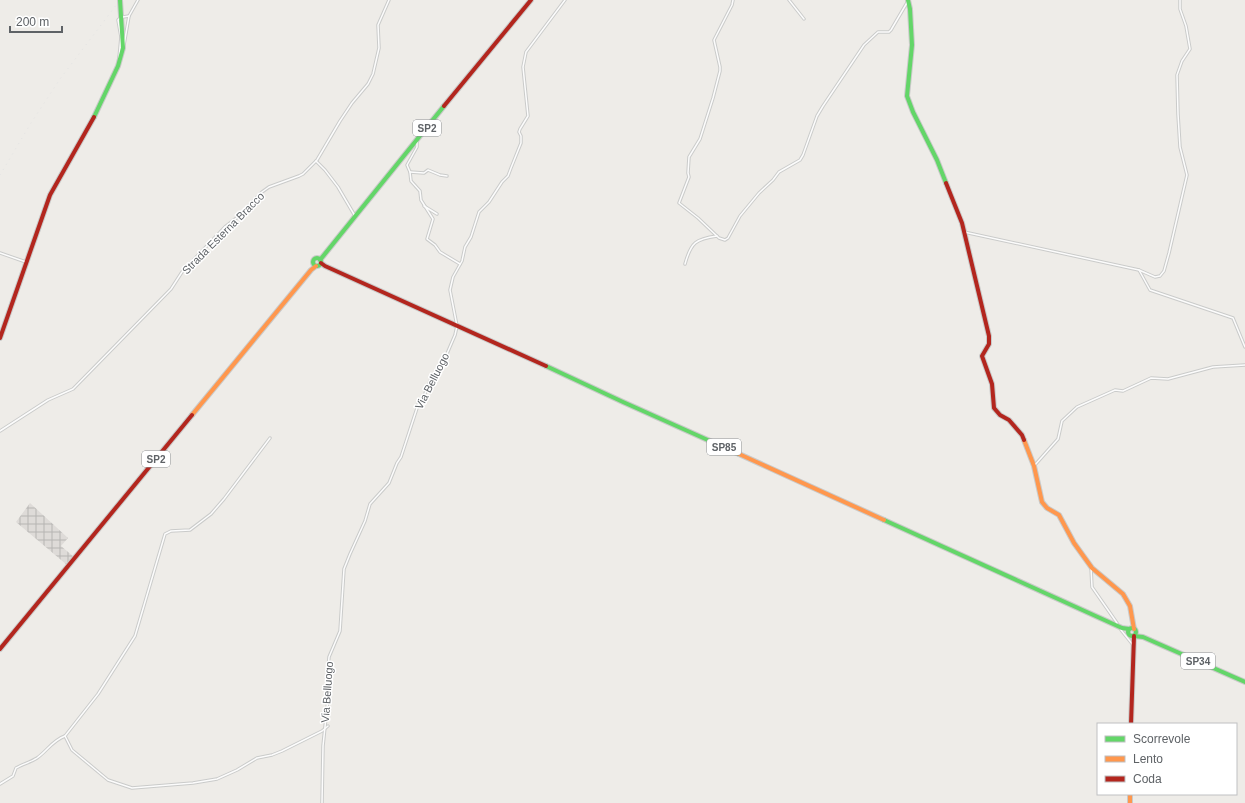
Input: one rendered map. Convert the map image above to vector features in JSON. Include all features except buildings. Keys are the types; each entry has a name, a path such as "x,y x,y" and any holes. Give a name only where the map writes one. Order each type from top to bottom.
{"main road":[{"path":"0,338 50,195 98,109 120,60 125,39 120,0"},
{"name":"SP2","path":"0,649 317,264 531,0"},
{"path":"908,1 910,9 912,45 907,96 913,112 939,164 964,232 989,336 989,344 982,356 992,384 994,408 1000,415 1009,420 1020,432 1034,466 1042,502 1047,508 1059,515 1074,543 1090,564 1097,572 1123,594 1130,606 1132,622 1131,723"},
{"name":"SP85","path":"317,264 325,266 1122,629 1132,632"},
{"name":"SP34","path":"1132,632 1245,682"}],"street":[{"path":"125,39 129,16 138,0"},
{"name":"Strada Esterna Bracco","path":"0,431 48,400 73,389 171,289 182,272 225,226 239,216 262,192 269,187 299,176 316,162 340,121 352,103 368,84 373,74 379,48 378,25 389,0"},
{"name":"Via Belluogo","path":"322,803 324,729 328,698 329,657 340,631 344,569 365,521 370,504 390,483 401,457 419,402 424,396 431,379 446,356 455,335 457,326 450,290 454,277 465,247 471,237 479,212 489,202 502,182 508,176 518,152 521,136 519,132 520,129 528,116 523,67 526,52 565,0"},
{"path":"733,0 732,5 714,40 720,71 700,139 689,157 689,176 679,203 722,240 728,238 740,216 779,172 800,160 803,156 820,111 864,46 878,32 889,32 891,30 908,1"},
{"path":"789,0 804,20"},
{"path":"964,232 1139,270 1155,277 1160,276 1164,272 1187,175 1182,160 1179,137 1177,75 1182,61 1190,50 1186,26 1180,9 1180,0"},
{"path":"123,17 129,16"},
{"path":"120,18 118,20 121,37 120,60"},
{"path":"417,140 417,146 406,165 410,172 412,181 420,191 421,200 433,219 427,240 435,245 440,252 460,264"},
{"path":"316,162 338,187 355,216"},
{"path":"410,172 424,173 428,170 440,176 447,176"},
{"path":"424,206 437,214"},
{"path":"685,264 689,250 694,243 702,239 717,236"},
{"path":"0,253 26,262"},
{"path":"1139,270 1150,290 1233,318 1245,347"},
{"path":"1034,466 1058,439 1062,421 1077,407 1115,390 1123,391 1151,378 1168,379 1213,367 1245,365"},
{"path":"0,784 13,776 16,768 38,758 52,744 65,736 98,694 135,636 164,534 171,531 190,530 211,514 270,438"},
{"path":"1090,564 1092,587 1117,623"},
{"path":"1091,574 1097,572"},
{"path":"1122,629 1132,645"},
{"path":"65,736 72,750 108,780 132,788 193,783 217,779 237,770 257,758 272,755 328,726"}],"shaded area":[{"path":"30,503 68,538 61,546 74,557 67,565 16,522"}],"railway":[{"path":"0,175 31,123 60,79 117,4"}],"traffic: fast":[{"path":"94,117 118,66 123,48 120,0"},
{"path":"908,0 912,45 907,96 946,183"},
{"path":"320,260 444,106"},
{"path":"317,258 320,259 321,262 320,265 317,266 314,265 313,262 314,259 317,258"},
{"path":"546,366 739,454"},
{"path":"884,520 1122,628 1129,629"},
{"path":"1130,628 1134,628 1136,632 1134,636 1130,636 1128,634 1128,630 1130,628"},
{"path":"1134,636 1143,637 1245,682"}],"traffic: slow":[{"path":"192,415 311,270 316,266"},
{"path":"1024,440 1034,466 1042,502 1047,508 1059,515 1074,543 1092,568 1123,594 1130,606 1134,629"},
{"path":"739,454 884,520"},
{"path":"1130,795 1130,803"}],"traffic: jam":[{"path":"444,106 531,0"},
{"path":"0,338 50,195 94,117"},
{"path":"946,183 962,223 989,336 989,344 982,356 992,384 994,408 1000,415 1009,420 1022,435 1024,440"},
{"path":"321,263 546,366"},
{"path":"0,649 192,415"},
{"path":"1131,723 1134,636"}]}
